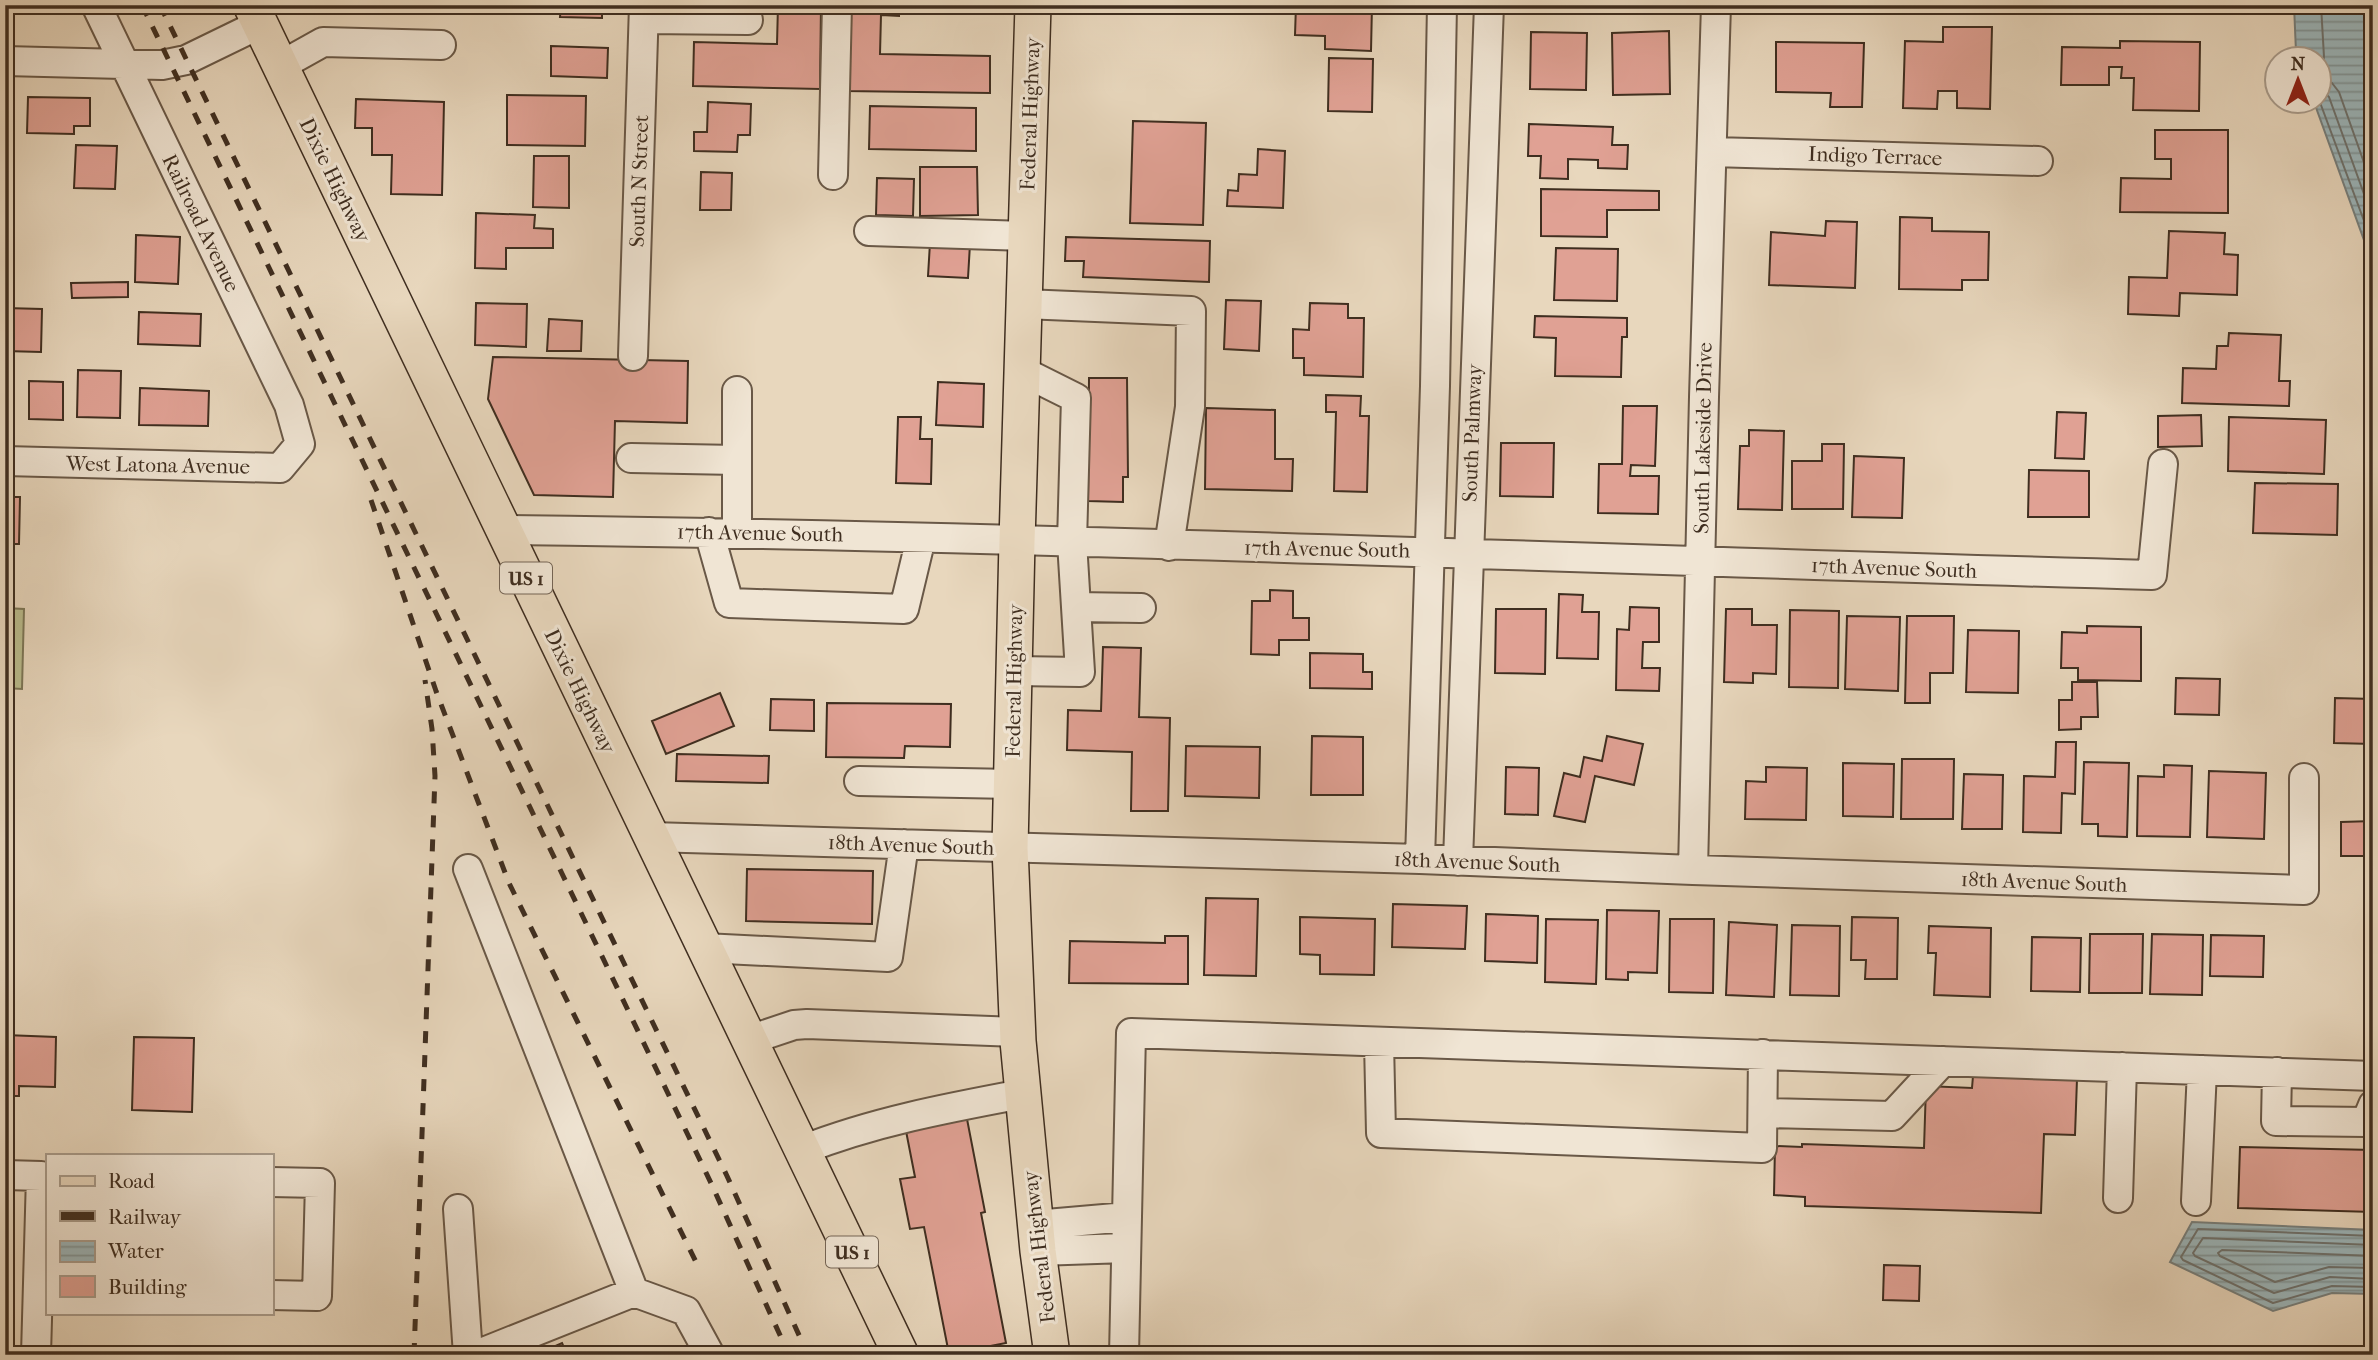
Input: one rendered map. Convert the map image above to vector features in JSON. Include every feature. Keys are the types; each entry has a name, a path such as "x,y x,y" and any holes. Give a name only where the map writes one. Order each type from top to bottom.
{"main road":[{"name":"Federal Highway","path":"1033,5 1010,848 1022,1094 1052,1355"},
{"name":"Dixie Highway","path":"256,15 802,1150"},
{"name":"US 1","path":"802,1150 901,1355"}],"street":[{"name":"Railroad Avenue","path":"96,5 289,405 300,444"},
{"path":"834,175 837,5"},
{"name":"South Palmway","path":"1420,859 1431,551 1443,5"},
{"name":"South Palmway","path":"1458,861 1467,553 1489,5"},
{"name":"South Lakeside Drive","path":"1693,870 1716,5"},
{"path":"644,12 748,20"},
{"name":"South N Street","path":"633,356 644,12"},
{"path":"5,61 162,65 186,60 256,15"},
{"path":"280,66 323,42 441,45"},
{"name":"Indigo Terrace","path":"1712,152 2038,161"},
{"path":"869,231 1026,236"},
{"path":"1024,304 1191,310 1190,407 1169,545"},
{"path":"1014,671 1080,672 1072,542 1076,398 1022,371"},
{"path":"737,391 737,532"},
{"name":"West Latona Avenue","path":"5,461 280,468 300,444"},
{"path":"631,457 737,460"},
{"name":"17th Avenue South","path":"503,530 737,532 2152,575 2163,464"},
{"path":"709,532 729,603 877,608 904,608 920,538"},
{"path":"1076,607 1141,608"},
{"name":"18th Avenue South","path":"651,837 1420,859 2304,890 2304,778"},
{"path":"859,782 1012,784"},
{"path":"704,948 888,957 904,844"},
{"path":"468,869 634,1292"},
{"path":"749,1040 794,1025 807,1024 1017,1032"},
{"path":"1140,1355 1124,1354 1131,1033 2373,1076"},
{"path":"1379,1042 1381,1133 1762,1148 1763,1054"},
{"path":"1763,1113 1892,1116 1944,1060"},
{"path":"2118,1198 2122,1067"},
{"path":"2196,1201 2202,1070"},
{"path":"2277,1072 2276,1121 2366,1122 2373,1105"},
{"path":"802,1150 894,1120 1022,1094"},
{"path":"5,1175 44,1176 43,1287 36,1355"},
{"path":"273,1182 320,1183 317,1297 273,1295"},
{"path":"458,1209 468,1355"},
{"path":"1037,1238 1127,1217"},
{"path":"1037,1238 1126,1248"},
{"path":"476,1355 634,1292 686,1311 710,1355"}],"green space":[{"path":"5,608 24,609 22,689 5,688"}],"water":[{"path":"2294,5 2373,5 2373,265 2319,116 2332,116 2332,46 2296,46"},
{"path":"2192,1222 2373,1230 2373,1294 2332,1293 2273,1311 2170,1262"}],"building":[{"path":"561,5 602,5 602,18 560,17"},
{"path":"778,5 821,5 820,89 693,86 694,42 777,44"},
{"path":"847,5 899,5 899,16 881,15 880,54 990,56 990,93 845,91"},
{"path":"1296,5 1372,5 1371,51 1325,49 1325,36 1295,35"},
{"path":"1943,27 1992,27 1990,109 1957,108 1957,91 1938,91 1937,109 1903,108 1905,41 1943,42"},
{"path":"1669,31 1670,94 1613,95 1612,33"},
{"path":"1531,32 1587,33 1586,90 1530,89"},
{"path":"2120,41 2200,42 2199,111 2133,110 2134,78 2121,78 2122,67 2109,67 2109,85 2061,85 2062,47 2120,48"},
{"path":"1776,42 1864,43 1862,107 1830,107 1831,93 1776,92"},
{"path":"551,46 608,48 607,78 551,76"},
{"path":"1329,58 1373,59 1372,112 1328,111"},
{"path":"507,95 586,96 585,146 507,145"},
{"path":"28,97 90,98 90,126 74,126 74,134 27,133"},
{"path":"356,99 444,102 442,195 391,194 392,155 372,155 372,128 355,128"},
{"path":"708,102 751,104 750,135 738,135 737,152 694,151 694,132 707,132"},
{"path":"870,106 976,108 976,151 869,149"},
{"path":"1133,121 1206,123 1203,225 1130,223"},
{"path":"1529,124 1613,127 1612,145 1628,145 1627,169 1598,168 1598,160 1568,159 1568,179 1540,178 1541,156 1528,156"},
{"path":"2155,130 2228,130 2228,213 2120,212 2121,178 2171,179 2171,159 2155,159"},
{"path":"76,145 117,146 115,189 74,188"},
{"path":"1258,149 1285,151 1283,208 1227,206 1228,190 1238,191 1239,174 1257,175"},
{"path":"534,156 569,156 569,208 533,207"},
{"path":"920,167 977,167 978,215 920,216"},
{"path":"701,172 732,173 731,210 700,210"},
{"path":"877,178 914,179 913,216 876,215"},
{"path":"1541,189 1659,191 1659,210 1607,210 1607,237 1541,236"},
{"path":"476,213 535,215 534,228 553,229 553,248 506,248 506,269 475,268"},
{"path":"1900,217 1932,218 1932,231 1989,232 1988,280 1962,280 1962,290 1899,289"},
{"path":"1826,221 1857,222 1855,288 1769,285 1771,232 1825,236"},
{"path":"2169,231 2225,233 2224,254 2238,255 2237,295 2180,293 2179,316 2128,314 2129,277 2167,278"},
{"path":"136,235 180,237 178,284 135,282"},
{"path":"1066,237 1210,241 1209,282 1083,277 1084,261 1065,261"},
{"path":"930,243 970,244 968,278 928,276"},
{"path":"1556,248 1618,249 1617,301 1554,300"},
{"path":"128,282 128,297 72,298 71,283"},
{"path":"1226,300 1261,301 1259,351 1224,349"},
{"path":"476,303 527,304 526,347 475,345"},
{"path":"1310,303 1348,304 1348,318 1364,318 1363,377 1304,375 1304,358 1293,358 1293,329 1309,330"},
{"path":"5,308 42,309 41,352 5,351"},
{"path":"139,312 201,314 200,346 138,344"},
{"path":"1535,316 1627,318 1627,337 1622,337 1621,377 1555,376 1556,338 1534,337"},
{"path":"549,319 582,321 581,351 547,351"},
{"path":"2229,333 2281,335 2279,381 2290,381 2289,406 2182,403 2183,368 2216,369 2217,346 2228,346"},
{"path":"493,357 688,361 687,423 615,421 613,497 534,495 488,399"},
{"path":"78,370 121,371 120,418 77,417"},
{"path":"1089,378 1127,378 1128,477 1123,477 1123,502 1088,501"},
{"path":"29,381 63,382 63,420 29,419"},
{"path":"938,382 984,384 983,427 936,425"},
{"path":"140,388 209,391 208,426 139,425"},
{"path":"1326,395 1361,396 1360,416 1369,416 1367,492 1334,491 1336,412 1326,412"},
{"path":"1623,406 1657,406 1655,466 1631,465 1630,476 1659,476 1658,514 1598,513 1599,464 1622,464"},
{"path":"1206,408 1275,410 1275,459 1293,459 1292,491 1205,489"},
{"path":"2057,412 2086,413 2084,459 2055,458"},
{"path":"2201,415 2202,446 2158,447 2158,416"},
{"path":"898,417 921,417 920,439 932,439 931,484 896,483"},
{"path":"2229,417 2326,420 2324,474 2228,471"},
{"path":"1749,430 1784,431 1782,510 1738,509 1740,446 1749,446"},
{"path":"1501,443 1554,443 1553,497 1500,496"},
{"path":"1822,444 1844,444 1843,509 1792,509 1792,461 1822,461"},
{"path":"1854,456 1904,458 1902,518 1852,517"},
{"path":"2029,470 2089,471 2089,517 2028,517"},
{"path":"2255,483 2338,484 2337,535 2253,533"},
{"path":"5,497 20,497 19,544 5,544"},
{"path":"1270,590 1293,591 1293,618 1309,618 1309,640 1279,640 1279,655 1251,654 1252,601 1270,601"},
{"path":"1559,594 1583,595 1582,612 1599,612 1598,659 1557,658"},
{"path":"1630,607 1659,608 1659,642 1643,642 1642,668 1660,668 1659,691 1616,690 1617,629 1629,630"},
{"path":"1496,609 1546,609 1545,674 1495,673"},
{"path":"1726,609 1752,609 1752,625 1777,625 1776,674 1753,673 1753,683 1724,682"},
{"path":"1790,610 1839,611 1838,688 1789,687"},
{"path":"1847,616 1900,617 1898,691 1845,689"},
{"path":"1907,616 1954,616 1953,673 1930,673 1930,703 1905,703"},
{"path":"2087,626 2141,627 2141,681 2078,680 2078,668 2061,668 2062,632 2087,633"},
{"path":"1968,630 2019,631 2018,693 1966,692"},
{"path":"1103,647 1141,648 1139,717 1170,718 1168,811 1131,811 1132,752 1067,750 1068,710 1101,711"},
{"path":"1310,653 1363,654 1363,672 1372,672 1372,689 1310,688"},
{"path":"2176,678 2220,679 2219,715 2175,714"},
{"path":"2072,682 2097,682 2098,717 2081,717 2081,729 2059,730 2059,700 2072,700"},
{"path":"720,693 734,726 666,754 652,721"},
{"path":"2335,698 2373,699 2373,744 2334,743"},
{"path":"771,699 814,700 814,731 770,730"},
{"path":"827,703 951,704 950,747 905,746 904,758 826,757"},
{"path":"1312,736 1363,737 1363,795 1311,795"},
{"path":"1607,736 1643,744 1634,785 1595,776 1585,822 1554,816 1564,773 1580,777 1584,757 1602,761"},
{"path":"2056,742 2076,742 2075,794 2062,793 2061,833 2023,832 2024,776 2055,777"},
{"path":"1186,746 1260,747 1259,798 1185,796"},
{"path":"677,754 769,756 768,783 676,781"},
{"path":"1902,759 1954,759 1953,819 1901,819"},
{"path":"2084,762 2129,763 2127,837 2098,836 2098,824 2082,824"},
{"path":"1843,763 1894,764 1893,817 1843,816"},
{"path":"2164,765 2192,766 2190,837 2137,836 2138,776 2164,777"},
{"path":"1506,767 1539,768 1538,815 1505,814"},
{"path":"1766,767 1807,768 1806,820 1745,819 1746,781 1766,782"},
{"path":"2209,771 2266,773 2264,839 2207,837"},
{"path":"1964,774 2003,775 2002,829 1962,829"},
{"path":"2373,821 2373,856 2341,856 2341,822"},
{"path":"747,869 873,871 872,924 746,921"},
{"path":"1206,898 1258,899 1256,976 1204,975"},
{"path":"1393,904 1467,906 1465,949 1392,947"},
{"path":"1607,910 1659,911 1657,973 1628,972 1628,980 1606,979"},
{"path":"1486,914 1538,916 1537,963 1485,961"},
{"path":"1300,917 1375,919 1374,975 1320,974 1320,955 1300,954"},
{"path":"1852,917 1898,918 1897,979 1865,979 1866,960 1851,960"},
{"path":"1546,919 1598,920 1596,984 1545,982"},
{"path":"1670,919 1714,919 1713,993 1669,992"},
{"path":"1729,922 1777,925 1774,997 1726,995"},
{"path":"1792,925 1840,926 1839,996 1790,995"},
{"path":"1929,926 1991,928 1990,997 1934,995 1936,953 1928,953"},
{"path":"2090,934 2143,934 2142,993 2089,993"},
{"path":"2152,934 2203,935 2202,995 2150,994"},
{"path":"2211,935 2264,936 2263,977 2210,976"},
{"path":"1165,936 1188,936 1188,984 1069,983 1070,941 1165,943"},
{"path":"2032,937 2081,938 2080,992 2031,991"},
{"path":"5,1035 56,1037 55,1087 19,1086 19,1096 5,1096"},
{"path":"134,1037 194,1038 192,1112 132,1110"},
{"path":"1973,1076 2077,1079 2075,1135 2044,1134 2041,1213 1805,1206 1805,1197 1774,1195 1775,1146 1802,1147 1802,1144 1924,1148 1926,1086 1972,1088"},
{"path":"967,1119 985,1212 981,1213 1006,1343 949,1354 924,1227 910,1229 900,1179 915,1177 906,1131"},
{"path":"2240,1147 2373,1150 2373,1212 2238,1208"},
{"path":"1884,1265 1920,1266 1919,1301 1883,1300"},
{"path":"562,1343 567,1355 535,1355"}],"railway":[{"path":"142,5 711,1183 789,1355"},
{"path":"160,5 727,1176 808,1355"},
{"path":"371,500 436,691 509,883 696,1262"},
{"path":"414,1355 435,776 425,680"}]}
